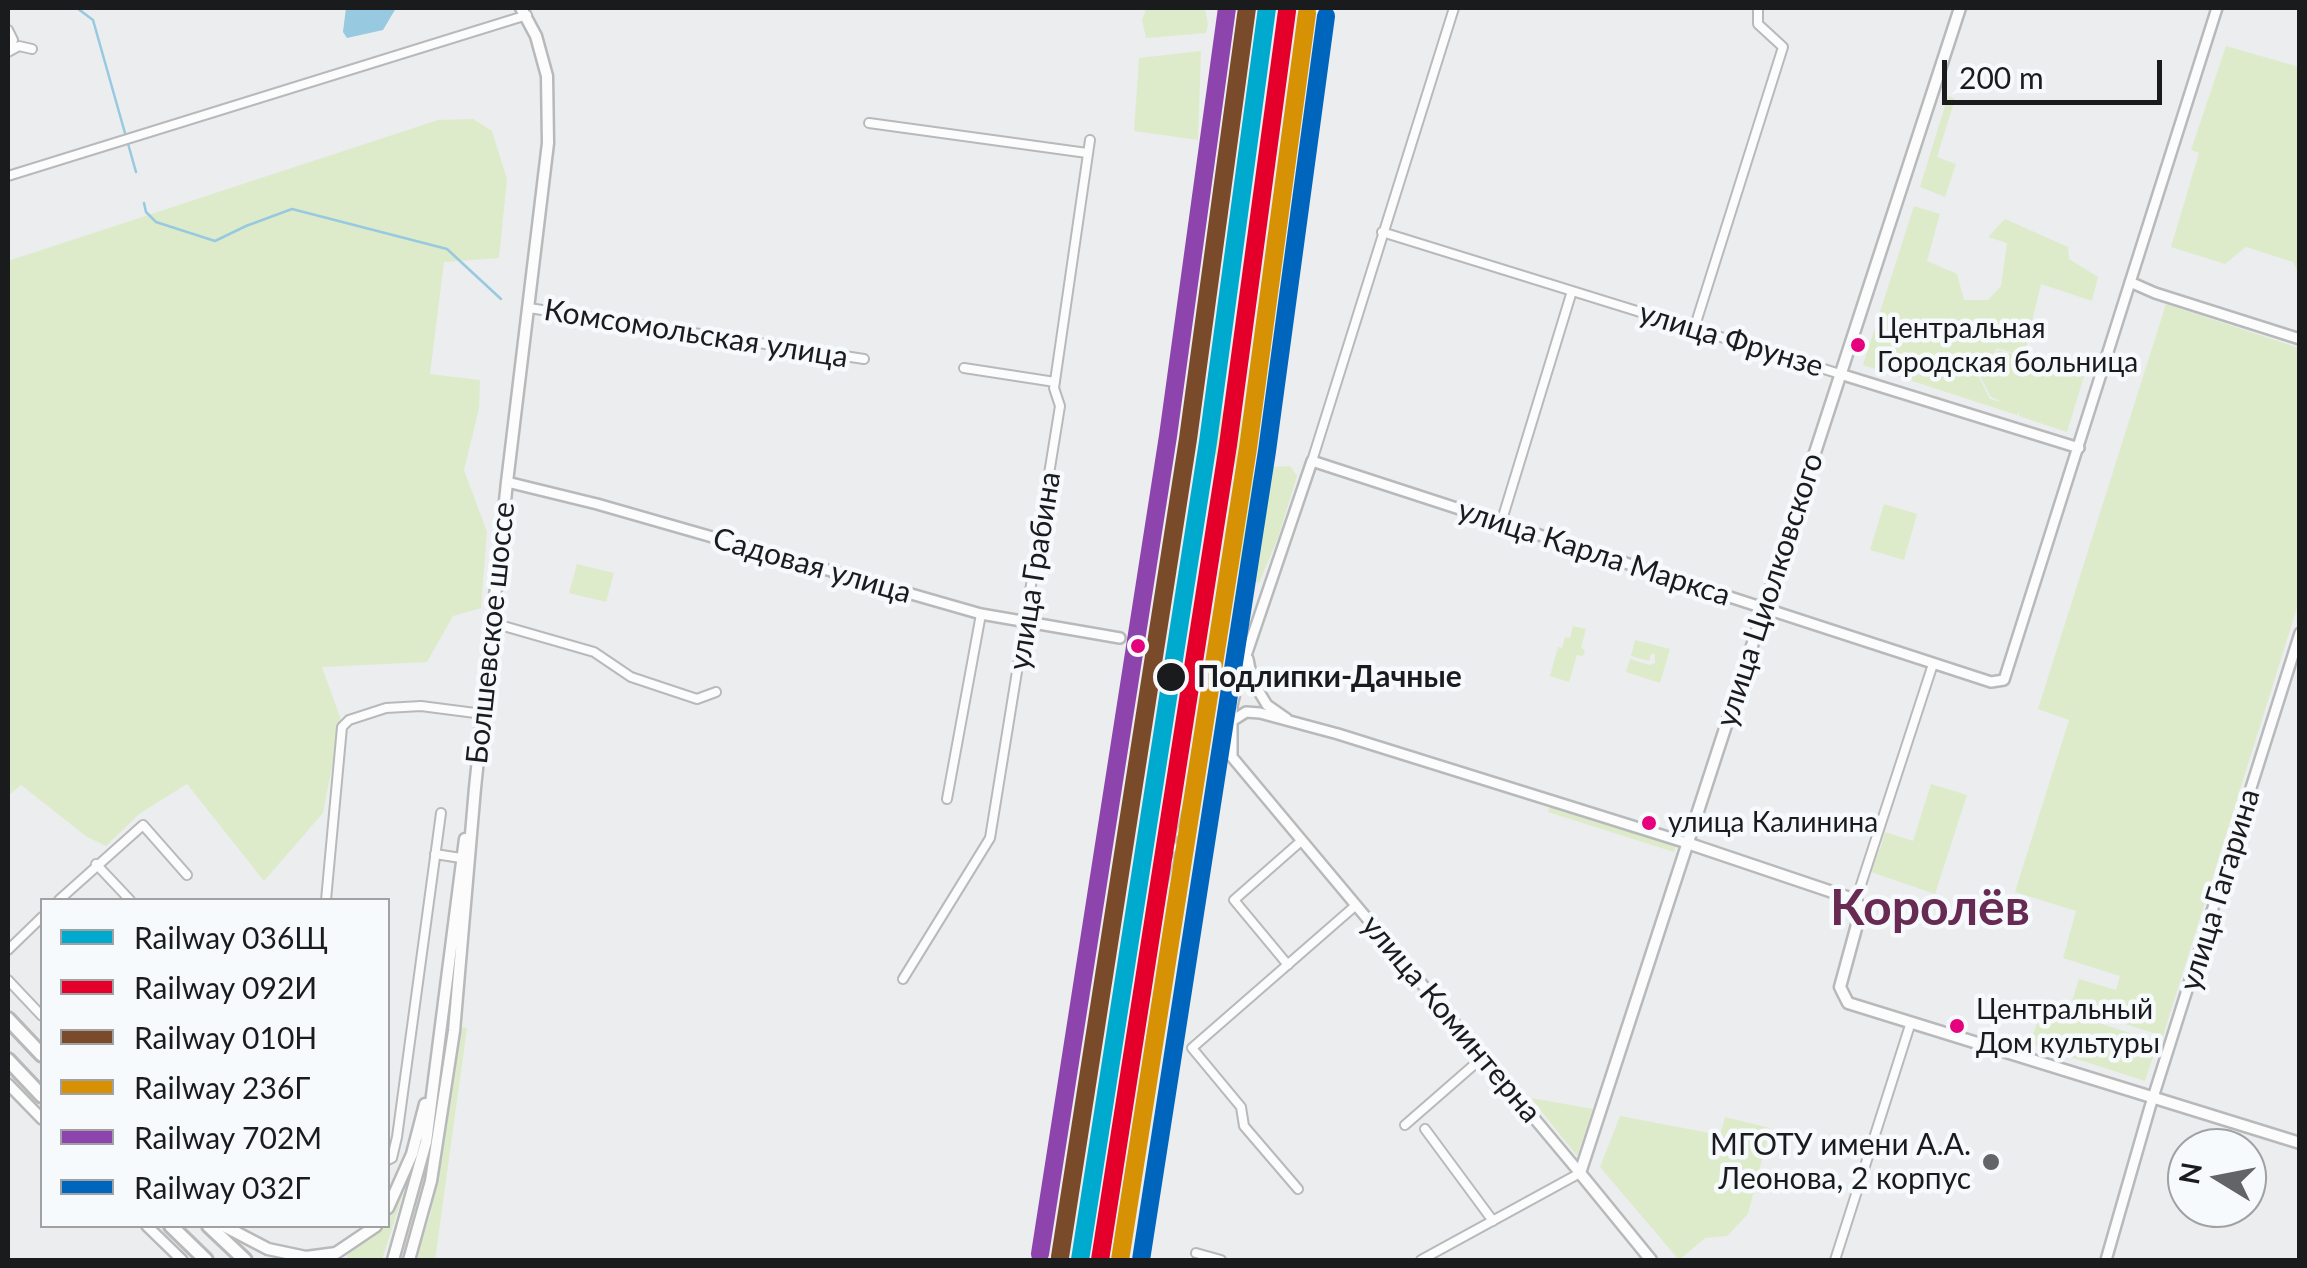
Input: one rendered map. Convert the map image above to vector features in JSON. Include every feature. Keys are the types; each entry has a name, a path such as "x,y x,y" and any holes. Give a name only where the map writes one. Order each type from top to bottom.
{"highway":[{"path":"8,1020 40,1054"},
{"path":"8,1060 40,1094"},
{"path":"173,1228 206,1260"},
{"path":"211,1228 245,1260"}],"main road":[{"name":"улица Циолковского","path":"1580,1173 1960,8"},
{"name":"Болшевское шоссе","path":"409,1260 431,1181 452,1050 507,482 548,143 549,99 542,57 524,11"},
{"path":"394,1260 426,1142 461,858 475,788"},
{"path":"1687,843 1859,905 1840,987 1848,1004 2300,1143"},
{"path":"390,1204 412,1154 438,1045"},
{"name":"улица Коминтерна","path":"1580,1173 1651,1260"},
{"path":"228,1228 268,1249 306,1257 336,1253 374,1228"}],"street":[{"path":"1232,721 1239,676 1312,461 1454,8"},
{"path":"1694,328 1783,47 1758,24 1758,8"},
{"path":"2079,448 2217,8"},
{"path":"8,176 524,11"},
{"path":"8,30 13,40 8,52"},
{"path":"8,52 25,46 32,49"},
{"path":"869,123 1087,152"},
{"name":"улица Грабина","path":"903,979 990,838 1060,406 1055,382 1090,140"},
{"name":"улица Фрунзе","path":"1382,232 2079,448"},
{"path":"2130,282 2300,338"},
{"path":"1501,523 1572,290"},
{"name":"Комсомольская улица","path":"529,308 864,360"},
{"path":"964,368 1055,382"},
{"name":"улица Карла Маркса","path":"1312,461 1991,682 2004,680 2079,448"},
{"name":"Садовая улица","path":"507,482 981,614 1120,638"},
{"path":"947,799 981,614"},
{"path":"493,623 594,652 631,677 698,700 716,692"},
{"name":"улица Гагарина","path":"2106,1260 2300,633"},
{"path":"1247,657 1252,680 1267,705 1293,724"},
{"path":"1859,905 1933,664"},
{"path":"1239,676 1252,680"},
{"path":"326,898 342,727 349,720 386,708 421,706 483,714"},
{"path":"1232,721 1246,712 1260,713 1518,788 1687,843"},
{"name":"улица Коминтерна","path":"1232,721 1232,757 1248,780 1580,1173"},
{"path":"390,1159 397,1137 441,813"},
{"path":"61,898 143,825 187,875"},
{"path":"1288,964 1234,900 1300,842"},
{"path":"436,854 461,858"},
{"path":"96,864 128,898"},
{"path":"70,890 77,898"},
{"path":"1298,1189 1244,1126 1241,1107 1192,1048 1355,906"},
{"path":"8,950 40,919"},
{"path":"8,980 40,1014"},
{"path":"1834,1260 1911,1022"},
{"path":"1405,1124 1483,1057"},
{"path":"8,1084 40,1118"},
{"path":"1425,1129 1493,1221"},
{"path":"1422,1260 1580,1173"},
{"path":"149,1228 182,1260"},
{"path":"1196,1253 1221,1260"}],"green space":[{"path":"1205,8 1206,33 1146,38 1142,20 1146,9"},
{"path":"2226,46 2299,67 2299,274 2293,262 2246,247 2225,264 2171,247 2199,153 2191,150"},
{"path":"1201,51 1198,140 1134,131 1139,58"},
{"path":"1948,96 1955,99 1937,157 1956,164 1945,197 1920,187"},
{"path":"473,119 492,131 507,179 499,258 444,262 430,374 480,380 479,409 464,470 487,532 481,608 453,616 427,662 322,667 341,720 323,813 264,881 187,784 139,814 106,846 87,837 21,785 8,796 8,261 438,120"},
{"path":"1914,206 1940,214 1927,261 1957,274 1964,300 1988,300 2001,286 2007,243 1988,237 2005,219 2068,247 2069,259 2098,277 2092,301 2041,284 2024,356 1997,348 1979,377 1990,399 2002,402 1991,397 1981,378 1998,350 2084,376 2067,432 2019,416 2019,412 2017,415 1863,365"},
{"path":"2166,304 2299,348 2300,598 2163,1036 2070,1007 2079,979 2116,990 2120,976 2063,958 2076,911 2015,892 2069,720 2038,709"},
{"path":"1237,409 1244,423 1243,441 1237,464 1225,470 1215,455 1216,435 1222,411"},
{"path":"1290,466 1297,476 1278,538 1259,583 1249,581 1244,572 1233,570 1247,480 1272,467"},
{"path":"1884,504 1917,514 1904,560 1870,550"},
{"path":"577,564 614,573 606,602 569,593"},
{"path":"1573,626 1586,629 1581,648 1585,650 1583,656 1577,655 1569,682 1550,676 1558,647 1562,648 1565,637 1570,638"},
{"path":"1635,640 1670,649 1660,683 1626,672 1630,659 1655,663 1655,654 1651,654 1649,661 1631,656"},
{"path":"1931,784 1967,795 1935,894 1868,871 1885,832 1913,841"},
{"path":"1551,802 1677,842 1674,852 1548,812"},
{"path":"2043,1005 2158,1042 2145,1081 2030,1044"},
{"path":"462,1027 467,1028 435,1260 415,1260 430,1216"},
{"path":"1531,1098 1593,1109 1577,1156"},
{"path":"1620,1116 1720,1135 1725,1117 1770,1128 1748,1214 1727,1236 1705,1238 1679,1260 1600,1167"},
{"path":"409,1175 382,1260 347,1260 348,1254 380,1228 390,1228 390,1214"}],"water":[{"path":"346,8 396,8 383,30 347,38 343,32"}],"waterway":[{"path":"77,8 93,20 136,172"},
{"path":"144,203 146,212 156,222 215,241 292,209 447,249 501,299"}],"railway":[{"path":"1206,411 1223,299"},
{"path":"1097,1260 1151,940 1193,777 1221,606"}],"rail line":[{"name":"702М","path":"1040,1254 1168,436 1227,8"},
{"name":"010Н","path":"1060,1257 1188,439 1247,8"},
{"name":"036Щ","path":"1080,1260 1208,442 1267,8"},
{"name":"092И","path":"1100,1260 1228,445 1287,11"},
{"name":"236Г","path":"1120,1260 1248,448 1307,13"},
{"name":"032Г","path":"1141,1260 1267,451 1326,16"}],"place":[{"name":"Центральная Городская больница","path":"1858,345"},
{"name":"Подлипки-Дачные","path":"1171,677"},
{"name":"улица Калинина","path":"1649,823"},
{"name":"Центральный Дом культуры","path":"1957,1026"},
{"name":"МГОТУ имени А.А. Леонова, 2 корпус","path":"1991,1162"}],"district":[{"name":"Королёв","path":"1930,909"}]}
